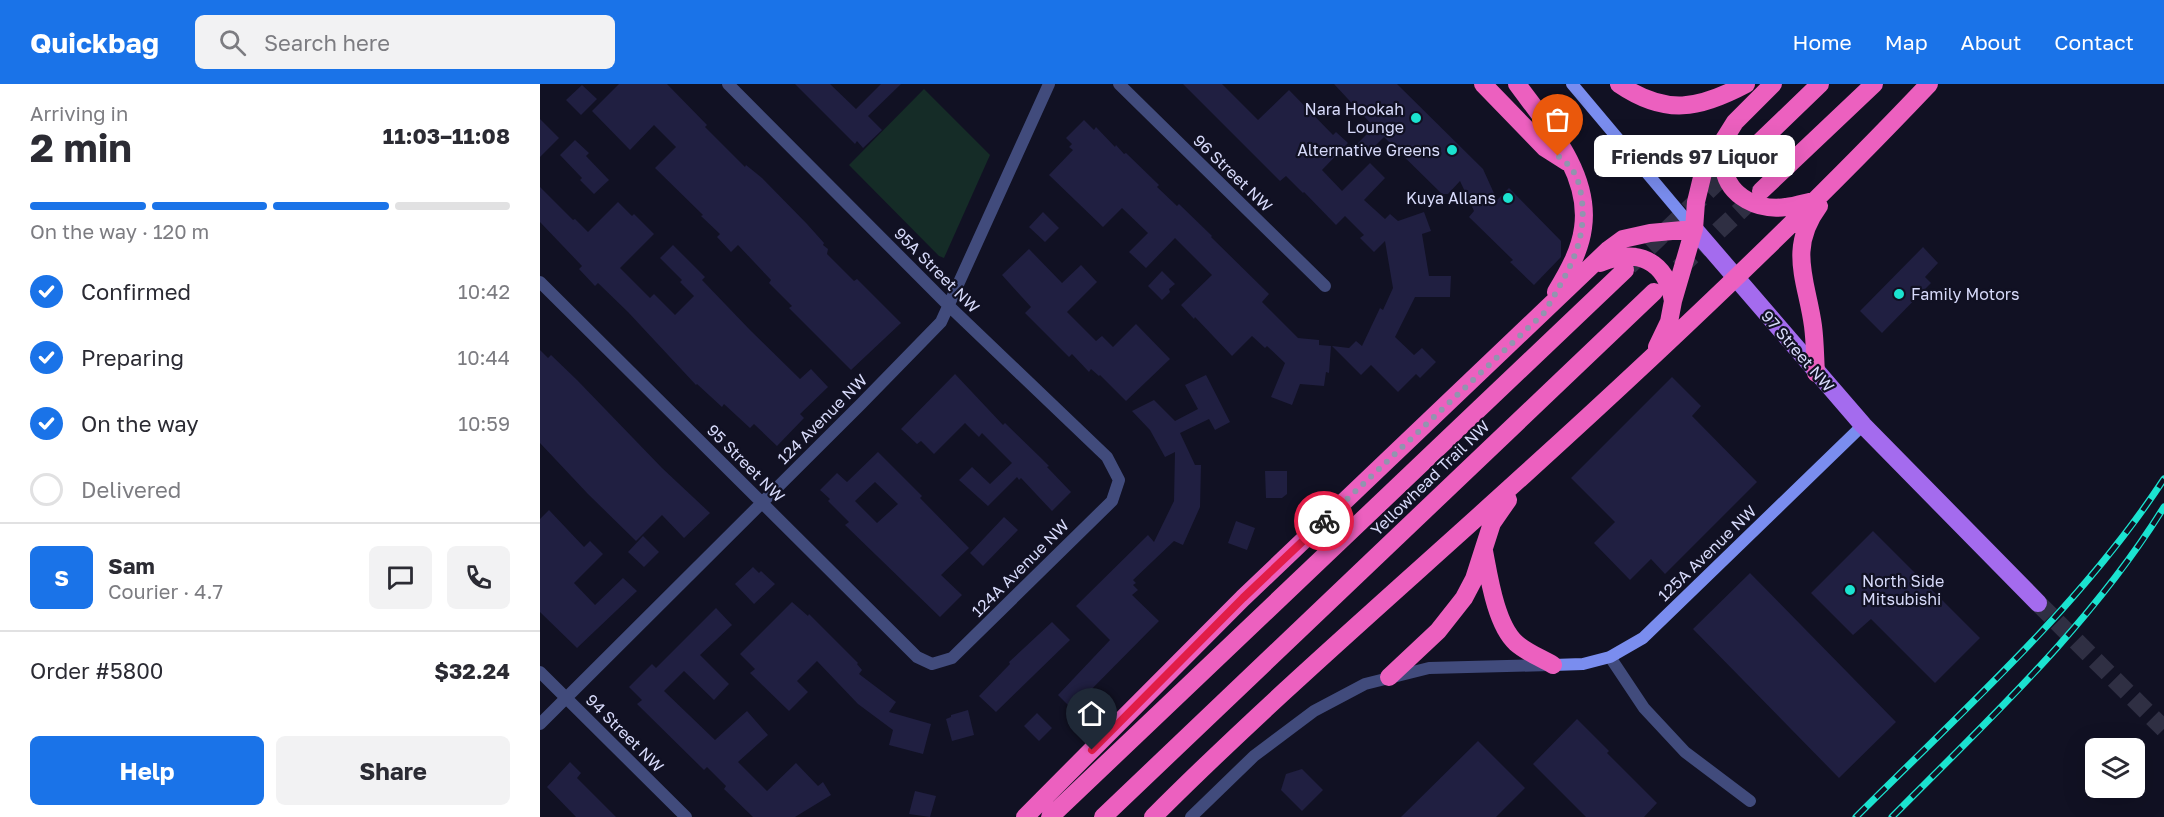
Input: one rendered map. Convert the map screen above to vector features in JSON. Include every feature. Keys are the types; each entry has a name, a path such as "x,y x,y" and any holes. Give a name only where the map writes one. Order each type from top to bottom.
{"highway":[{"path":"1483,84 1545,148 1571,165"},
{"path":"1518,84 1571,165 1580,184 1584,208 1583,228 1578,249 1544,313"},
{"path":"1619,84 1643,97 1676,106 1696,105 1718,99 1746,84"},
{"path":"1651,359 1670,322 1673,301 1694,229 1696,202 1703,173 1735,122 1773,84"},
{"path":"1741,160 1820,84"},
{"path":"1761,191 1874,84"},
{"path":"1153,817 1217,754 1526,474 1736,279 1847,171 1929,84"},
{"path":"1724,141 1724,171 1730,185 1738,195 1752,204 1767,208 1785,208 1818,200"},
{"path":"1816,373 1813,326 1800,260 1808,227 1815,211 1847,171"},
{"path":"1026,817 1243,598 1608,250 1623,239 1650,233 1694,229"},
{"path":"1590,267 1615,257 1633,255 1646,259 1663,274 1671,287 1673,301"},
{"name":"Yellowhead Trail NW","path":"1050,817 1625,270"},
{"name":"Yellowhead Trail NW","path":"1103,817 1654,292"},
{"path":"1389,677 1438,631 1464,598 1474,579 1492,524 1526,474"},
{"path":"1483,546 1493,596 1502,622 1515,643 1553,665"}],"main road":[{"name":"97 Street NW","path":"1694,229 1863,426 2038,603"}],"street":[{"name":"95A Street NW","path":"728,84 949,306 1107,457 1119,480"},
{"name":"124 Avenue NW","path":"540,724 941,322 1049,84"},
{"name":"96 Street NW","path":"1119,84 1325,286"},
{"name":"97 Street NW","path":"1572,84 1694,229"},
{"name":"95 Street NW","path":"540,282 916,657 932,664"},
{"name":"125A Avenue NW","path":"1553,665 1583,664 1610,657 1643,638 1863,426"},
{"name":"124A Avenue NW","path":"932,664 952,658 1112,501 1119,480"},
{"path":"1610,657 1644,708 1685,752 1750,801"},
{"path":"1191,817 1254,756 1314,711 1365,684 1429,668 1553,665"},
{"name":"94 Street NW","path":"540,672 686,817"}],"green space":[{"path":"924,89 990,155 944,258 939,256 849,165"}],"building":[{"path":"619,84 667,84 745,167 746,165 762,178 807,224 828,249 827,254 854,281 857,279 901,323 851,370 789,308 792,306 769,283 771,280 738,245 731,252 717,237 720,234 701,216 703,215 655,168 676,147 654,125 630,150 592,111"},
{"path":"795,84 830,84 856,109 881,84 901,84 868,116 882,130 863,148 857,141 855,144"},
{"path":"1183,84 1222,84 1258,120 1289,90 1333,135 1336,132 1348,143 1322,170 1342,191 1370,163 1385,178 1364,200 1385,219 1390,214 1398,221 1424,212 1431,231 1422,234 1429,276 1451,276 1450,297 1415,297 1395,337 1414,355 1422,348 1436,362 1420,378 1416,374 1398,392 1371,365 1361,375 1332,346 1349,348 1356,341 1362,346 1380,308 1383,310 1393,288 1385,241 1374,252 1360,238 1364,235 1345,216 1336,225 1286,176 1280,181"},
{"path":"1334,84 1397,84 1483,169 1497,200 1509,188 1561,241 1561,257 1534,285 1510,262 1513,260 1469,217 1474,211 1460,181 1448,194 1442,194 1384,137 1364,157 1354,147 1374,127"},
{"path":"582,85 597,99 581,115 566,100"},
{"path":"540,119 559,138 540,157"},
{"path":"1084,120 1094,130 1096,127 1115,147 1116,145 1124,154 1126,153 1159,185 1157,187 1177,206 1179,204 1269,294 1262,302 1298,338 1319,340 1319,345 1331,346 1329,373 1326,372 1324,386 1300,384 1292,405 1271,397 1285,363 1252,336 1232,356 1181,305 1212,275 1175,238 1146,268 1129,252 1148,233 1122,208 1103,227 1049,175 1073,150 1069,147 1072,144 1066,138"},
{"path":"575,140 589,153 586,156 609,180 594,194 560,155"},
{"path":"540,187 588,232 618,202 654,234 620,268 650,298 654,294 675,315 694,296 660,258 673,245 705,277 702,280 800,379 811,369 828,387 800,414 804,418 777,446 754,424 750,428 724,404 722,407 696,385 628,312 598,283 595,286 579,269 582,266 540,222"},
{"path":"1043,212 1059,228 1045,242 1029,227"},
{"name":"Family Motors","path":"1923,247 1938,263 1925,277 1931,283 1882,333 1860,311"},
{"path":"1029,249 1062,283 1081,265 1097,282 1067,312 1096,341 1102,336 1113,347 1136,324 1170,359 1126,401 1100,375 1091,369 1089,372 1072,354 1069,357 1025,313 1031,307 1002,275"},
{"path":"1162,271 1175,284 1162,300 1148,286"},
{"path":"540,350 548,358 551,355 662,468 710,513 684,538 662,515 636,541 540,443"},
{"path":"955,374 1003,425 1005,423 1049,466 1047,467 1071,492 1052,511 1021,478 1019,480 1017,477 988,506 959,480 972,467 990,484 1012,463 982,433 979,437 965,423 934,454 921,441 917,444 901,429"},
{"path":"1206,375 1230,422 1215,430 1209,419 1180,433 1195,465 1201,465 1200,507 1183,545 1174,541 1133,580 1136,583 1133,585 1138,590 1132,595 1159,621 1072,709 1058,695 1110,640 1076,606 1148,535 1154,542 1174,501 1175,452 1165,457 1150,430 1132,411 1154,400 1175,421 1198,409 1185,385"},
{"path":"1672,377 1701,406 1692,416 1757,482 1665,574 1651,559 1630,580 1594,543 1615,522 1571,478"},
{"path":"878,452 969,548 941,575 962,595 940,617 845,525 849,522 820,490 837,473 847,482","holes":["875,482 898,504 877,523 855,501"]},
{"path":"1265,471 1287,471 1287,494 1282,498 1266,498"},
{"path":"549,510 584,547 590,541 603,554 574,583 595,605 623,578 637,591 577,648 540,612 540,519"},
{"path":"1004,517 1018,530 983,566 970,553"},
{"path":"1236,521 1255,528 1247,550 1228,543"},
{"path":"1873,531 1980,638 1935,683 1871,619 1853,635 1811,593"},
{"path":"643,536 659,552 644,567 628,552"},
{"path":"753,567 775,584 754,604 735,584"},
{"path":"1750,573 1896,722 1839,778 1693,629"},
{"path":"792,602 808,616 809,614 858,663 862,670 859,674 896,702 889,712 931,724 923,754 889,745 893,730 858,704 817,661 797,681 808,692 789,711 750,673 755,669 740,654"},
{"path":"716,608 732,625 700,655 729,684 714,700 684,671 664,691 715,740 747,711 768,735 738,762 767,791 796,763 818,786 823,782 831,795 795,817 753,817 724,789 726,786 707,767 704,770 637,704 642,700 629,687 652,664 656,668"},
{"path":"1052,622 1070,640 996,712 979,696 1010,664 1009,662"},
{"path":"968,710 974,735 952,741 946,719 951,715"},
{"path":"1037,713 1052,728 1039,741 1024,726"},
{"path":"1577,719 1657,803 1644,817 1586,817 1533,764"},
{"path":"1478,741 1525,788 1496,817 1401,817"},
{"path":"570,762 581,773 577,778 616,817 576,817 547,787"},
{"path":"1302,769 1323,790 1302,811 1281,790 1286,774"},
{"path":"915,791 936,796 930,817 909,814"}],"tunnel":[{"path":"1629,266 1735,165"},
{"path":"1679,268 1760,192"},
{"path":"2038,603 2164,729"}],"railway":[{"path":"1856,817 2019,656 2058,614 2131,526 2164,479"},
{"path":"1892,817 2037,670 2104,591 2164,507"}],"way so far":[{"path":"1324,521 1544,313 1568,271 1578,249 1583,228 1584,208 1580,184 1571,165 1558,156"}],"place":[{"name":"Nara Hookah Lounge","path":"1416,118"},
{"name":"Alternative Greens","path":"1452,150"},
{"name":"Friends 97 Liquor","path":"1558,156"},
{"name":"Kuya Allans","path":"1508,198"},
{"name":"Family Motors","path":"1899,294"},
{"name":"North Side Mitsubishi","path":"1850,590"}],"route":[{"path":"1092,750 1243,598 1324,521"}]}
